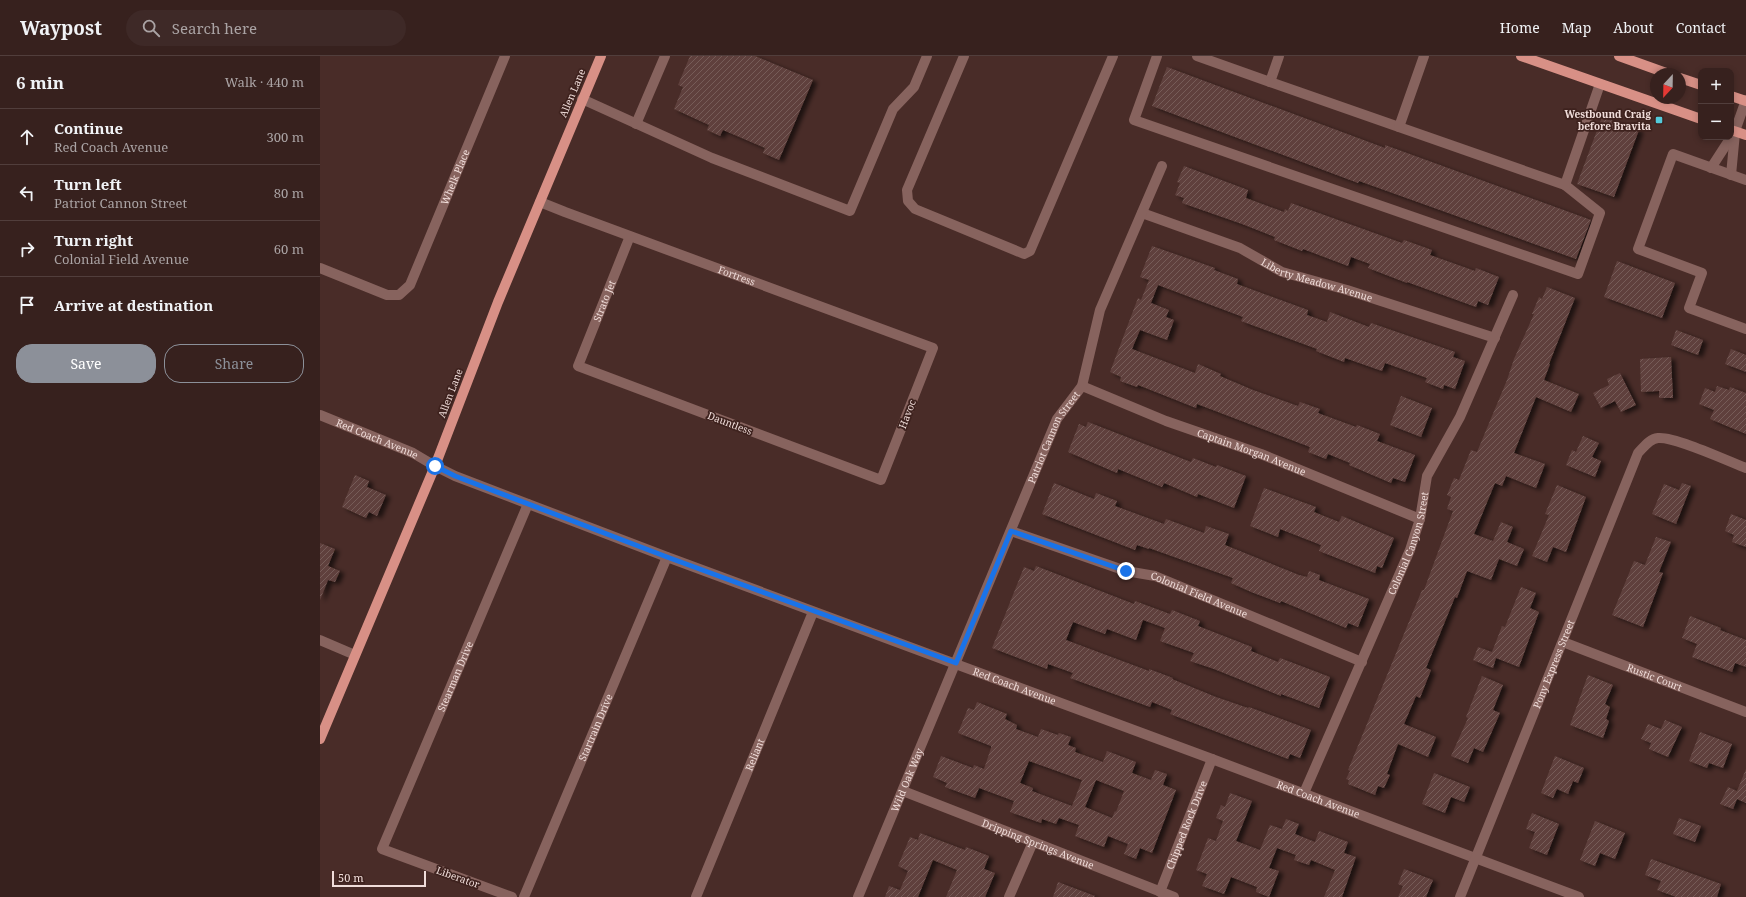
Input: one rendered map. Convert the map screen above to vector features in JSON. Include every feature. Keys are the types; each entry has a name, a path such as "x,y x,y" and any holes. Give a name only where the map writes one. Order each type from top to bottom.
{"main road":[{"name":"Allen Lane","path":"320,739 435,466 498,302 601,56"},
{"path":"1520,56 1698,118"},
{"path":"1619,56 1653,68"},
{"path":"1686,80 1698,84"},
{"path":"1734,97 1746,101"},
{"path":"1734,130 1746,135"}],"street":[{"name":"Whelk Place","path":"320,268 387,295 399,295 410,285 505,56"},
{"path":"636,124 665,56"},
{"path":"582,99 712,158 850,212 893,109 914,87 928,56"},
{"path":"964,56 907,190 908,202 915,209 1024,254 1030,251 1113,56"},
{"path":"1157,56 1134,120 1578,274 1600,213 1565,185 1197,56"},
{"path":"1270,82 1279,56"},
{"path":"1399,127 1424,56"},
{"path":"1565,185 1600,84"},
{"path":"1734,128 1746,101"},
{"path":"1712,168 1727,140"},
{"path":"1731,175 1733,140"},
{"path":"1746,180 1673,154 1638,249 1702,273 1689,308 1746,329"},
{"name":"Patriot Cannon Street","path":"956,663 1058,419 1082,386 1100,310 1162,166"},
{"name":"Fortress","path":"540,202 933,348"},
{"name":"Liberty Meadow Avenue","path":"1142,213 1240,248 1282,272 1347,290 1495,338"},
{"name":"Strato Jet","path":"578,366 630,236"},
{"name":"Colonial Canyon Street","path":"1304,793 1410,550 1420,519 1427,476 1460,417 1513,295"},
{"name":"Havoc","path":"881,480 933,348"},
{"name":"Dauntless","path":"578,366 881,480"},
{"name":"Captain Morgan Avenue","path":"1082,386 1166,421 1262,454 1420,519"},
{"name":"Red Coach Avenue","path":"320,415 413,453 435,466 528,504 813,612 956,663 1579,897"},
{"name":"Pony Express Street","path":"1460,897 1638,453 1646,444 1657,438 1670,438 1746,468"},
{"name":"Stearman Drive","path":"382,849 528,504"},
{"name":"Colonial Field Avenue","path":"1011,531 1126,571 1155,576 1362,662"},
{"name":"Startrain Drive","path":"524,897 667,557"},
{"name":"Reliant","path":"696,897 813,612"},
{"path":"320,640 356,655"},
{"name":"Rustic Court","path":"1562,642 1746,712"},
{"name":"Wild Oak Way","path":"858,897 956,663"},
{"name":"Chipped Rock Drive","path":"1160,892 1212,759"},
{"name":"Dripping Springs Avenue","path":"903,791 1174,897"},
{"path":"1009,897 1033,842"},
{"name":"Liberator","path":"382,849 512,897"}],"building":[{"path":"690,56 755,56 813,80 779,160 763,153 765,148 723,130 720,136 707,130 709,125 674,109 683,87 678,85"},
{"path":"1167,67 1385,148 1385,145 1591,220 1576,259 1359,181 1358,183 1152,106"},
{"path":"1602,117 1639,130 1614,197 1577,184"},
{"path":"1184,166 1248,190 1246,198 1284,212 1285,209 1288,211 1291,203 1402,243 1404,240 1432,250 1430,255 1475,271 1476,268 1499,277 1488,305 1478,301 1476,307 1407,283 1368,268 1370,264 1351,257 1348,266 1303,249 1302,251 1274,240 1275,237 1182,203 1184,198 1175,195 1180,183 1177,182"},
{"path":"1152,246 1215,268 1214,270 1238,279 1237,284 1308,310 1307,315 1327,322 1330,312 1369,327 1371,323 1455,352 1453,357 1465,361 1455,389 1444,385 1443,389 1425,382 1427,378 1385,363 1382,371 1345,358 1344,362 1316,351 1317,349 1241,321 1243,317 1158,285 1151,303 1169,310 1166,317 1174,320 1167,340 1140,330 1132,349 1195,373 1198,364 1221,374 1220,376 1253,390 1298,406 1300,402 1320,409 1318,413 1380,434 1377,441 1415,455 1405,482 1393,478 1391,483 1349,465 1350,463 1328,454 1326,459 1308,452 1310,447 1197,404 1196,408 1138,385 1137,387 1120,381 1121,377 1110,372 1138,298 1141,300 1149,280 1140,277"},
{"path":"1617,261 1675,283 1662,318 1604,297"},
{"path":"1547,287 1575,298 1544,380 1579,394 1571,412 1536,397 1514,453 1545,464 1536,488 1506,476 1502,486 1495,483 1474,534 1493,541 1501,522 1513,527 1507,542 1524,549 1517,566 1499,559 1491,580 1467,571 1457,598 1455,597 1426,668 1431,670 1420,698 1416,696 1404,724 1436,737 1428,757 1398,744 1387,774 1390,775 1384,788 1378,786 1375,795 1348,784 1349,780 1346,779 1350,771 1348,770 1422,590 1424,590 1453,511 1447,509 1451,497 1447,495 1454,478 1459,480 1471,450 1477,452 1507,380 1514,359 1534,314 1532,314 1539,297 1542,299"},
{"path":"1676,330 1703,340 1698,355 1671,345"},
{"path":"1731,349 1746,355 1746,372 1725,364"},
{"path":"1671,357 1673,398 1659,398 1659,391 1641,392 1640,359"},
{"path":"1620,373 1636,405 1621,412 1615,401 1601,408 1593,393 1609,385 1607,379"},
{"path":"1717,386 1729,390 1730,387 1746,393 1746,434 1710,419 1714,410 1699,404 1705,388 1715,392"},
{"path":"1401,396 1432,408 1421,437 1390,425"},
{"path":"1088,422 1191,462 1193,458 1246,476 1234,508 1198,494 1197,497 1164,483 1162,487 1118,469 1117,473 1068,452 1079,424 1086,427"},
{"path":"1583,436 1599,443 1592,457 1601,461 1595,477 1566,465 1572,450 1576,452"},
{"path":"355,475 369,481 367,487 386,495 377,516 369,512 366,518 342,507"},
{"path":"1054,483 1094,499 1096,493 1117,501 1115,506 1164,524 1166,519 1204,533 1206,526 1229,534 1225,545 1299,575 1307,577 1309,571 1320,575 1319,580 1369,599 1358,627 1348,623 1346,628 1281,601 1280,603 1251,592 1231,583 1233,578 1149,548 1137,545 1135,550 1042,514"},
{"path":"1682,483 1691,486 1676,524 1652,514 1664,484 1679,490"},
{"path":"1557,485 1586,497 1566,552 1553,547 1547,562 1532,556 1549,515 1545,514"},
{"path":"1264,488 1316,507 1314,512 1339,522 1342,516 1394,538 1382,568 1377,566 1375,573 1319,551 1321,545 1280,529 1278,537 1250,526"},
{"path":"1731,514 1746,520 1746,547 1732,542 1734,535 1725,531"},
{"path":"1656,537 1671,542 1659,572 1663,573 1643,627 1612,615 1634,561 1645,565"},
{"path":"320,543 335,549 328,566 340,571 335,582 328,580 320,600"},
{"path":"1036,566 1134,604 1135,601 1170,614 1172,610 1200,621 1198,626 1252,647 1251,651 1278,662 1280,658 1330,677 1319,708 1281,694 1281,696 1190,661 1194,653 1160,641 1165,628 1143,620 1136,640 1107,629 1105,634 1073,622 1066,640 1149,671 1149,669 1173,678 1172,679 1216,697 1248,708 1249,707 1311,730 1300,758 1290,754 1288,759 1170,714 1172,710 1152,702 1150,707 1070,678 1073,673 1048,664 1047,669 992,648 1024,567 1034,571"},
{"path":"1521,587 1536,593 1530,608 1539,612 1519,667 1496,658 1493,668 1473,660 1478,647 1492,652 1502,626 1505,627"},
{"path":"1690,616 1746,640 1746,667 1735,663 1732,672 1692,657 1697,644 1682,638"},
{"path":"1588,675 1613,685 1605,704 1610,707 1606,719 1609,721 1603,738 1570,725"},
{"path":"1482,676 1503,685 1493,710 1500,713 1483,752 1474,748 1468,763 1451,756 1468,718 1466,717"},
{"path":"977,702 1007,714 1005,719 1017,725 1016,729 1038,737 1041,729 1058,735 1059,733 1071,737 1068,745 1076,748 1075,752 1103,762 1107,751 1136,762 1132,773 1151,780 1155,770 1167,774 1163,785 1176,790 1152,853 1140,848 1136,859 1124,854 1128,844 1108,836 1104,847 1075,836 1079,825 1059,818 1056,824 1042,819 1041,823 1010,812 1014,801 979,788 975,798 945,787 947,783 933,777 941,756 973,768 974,765 984,769 991,746 958,733 968,708 974,710","holes":["1029,761 1082,780 1072,806 1032,791 1033,788 1020,783","1096,780 1124,791 1116,812 1115,811 1112,818 1085,807"]},
{"path":"1665,720 1682,727 1668,757 1649,749 1651,743 1641,739 1648,724 1661,729"},
{"path":"1700,732 1732,744 1723,768 1709,763 1707,768 1689,761"},
{"path":"1555,756 1584,768 1578,783 1573,781 1568,794 1557,789 1553,798 1541,793"},
{"path":"1746,769 1746,803 1737,799 1733,809 1720,804 1728,787 1737,791"},
{"path":"1434,773 1470,787 1464,802 1451,797 1445,813 1422,804"},
{"path":"1230,793 1252,801 1236,841 1260,850 1270,825 1282,829 1286,819 1299,824 1295,834 1315,842 1319,831 1348,842 1344,853 1356,857 1342,897 1324,897 1335,870 1311,860 1309,865 1294,860 1296,855 1277,848 1269,868 1279,871 1269,897 1256,892 1257,887 1231,877 1224,894 1202,886 1207,874 1196,870 1208,838 1216,841 1223,821 1216,818 1221,805 1225,807"},
{"path":"1532,813 1559,824 1547,855 1529,848 1535,832 1526,829"},
{"path":"1679,818 1701,826 1695,842 1673,834"},
{"path":"1595,821 1625,833 1615,859 1600,853 1595,866 1580,860"},
{"path":"920,833 965,850 966,847 989,856 984,869 995,873 985,897 946,897 957,870 933,860 918,897 885,897 889,886 900,890 908,871 898,866 910,837 918,840"},
{"path":"1651,859 1721,884 1717,897 1676,897 1657,890 1661,881 1645,875"},
{"path":"1404,869 1433,880 1426,897 1398,897 1403,886 1398,884"},
{"path":"1058,882 1095,896 1053,897"}],"place":[{"name":"Westbound Craig before Bravita","path":"1659,120"}],"route":[{"path":"435,466 455,476 667,557 813,612 956,663 1011,531 1126,571"}]}
